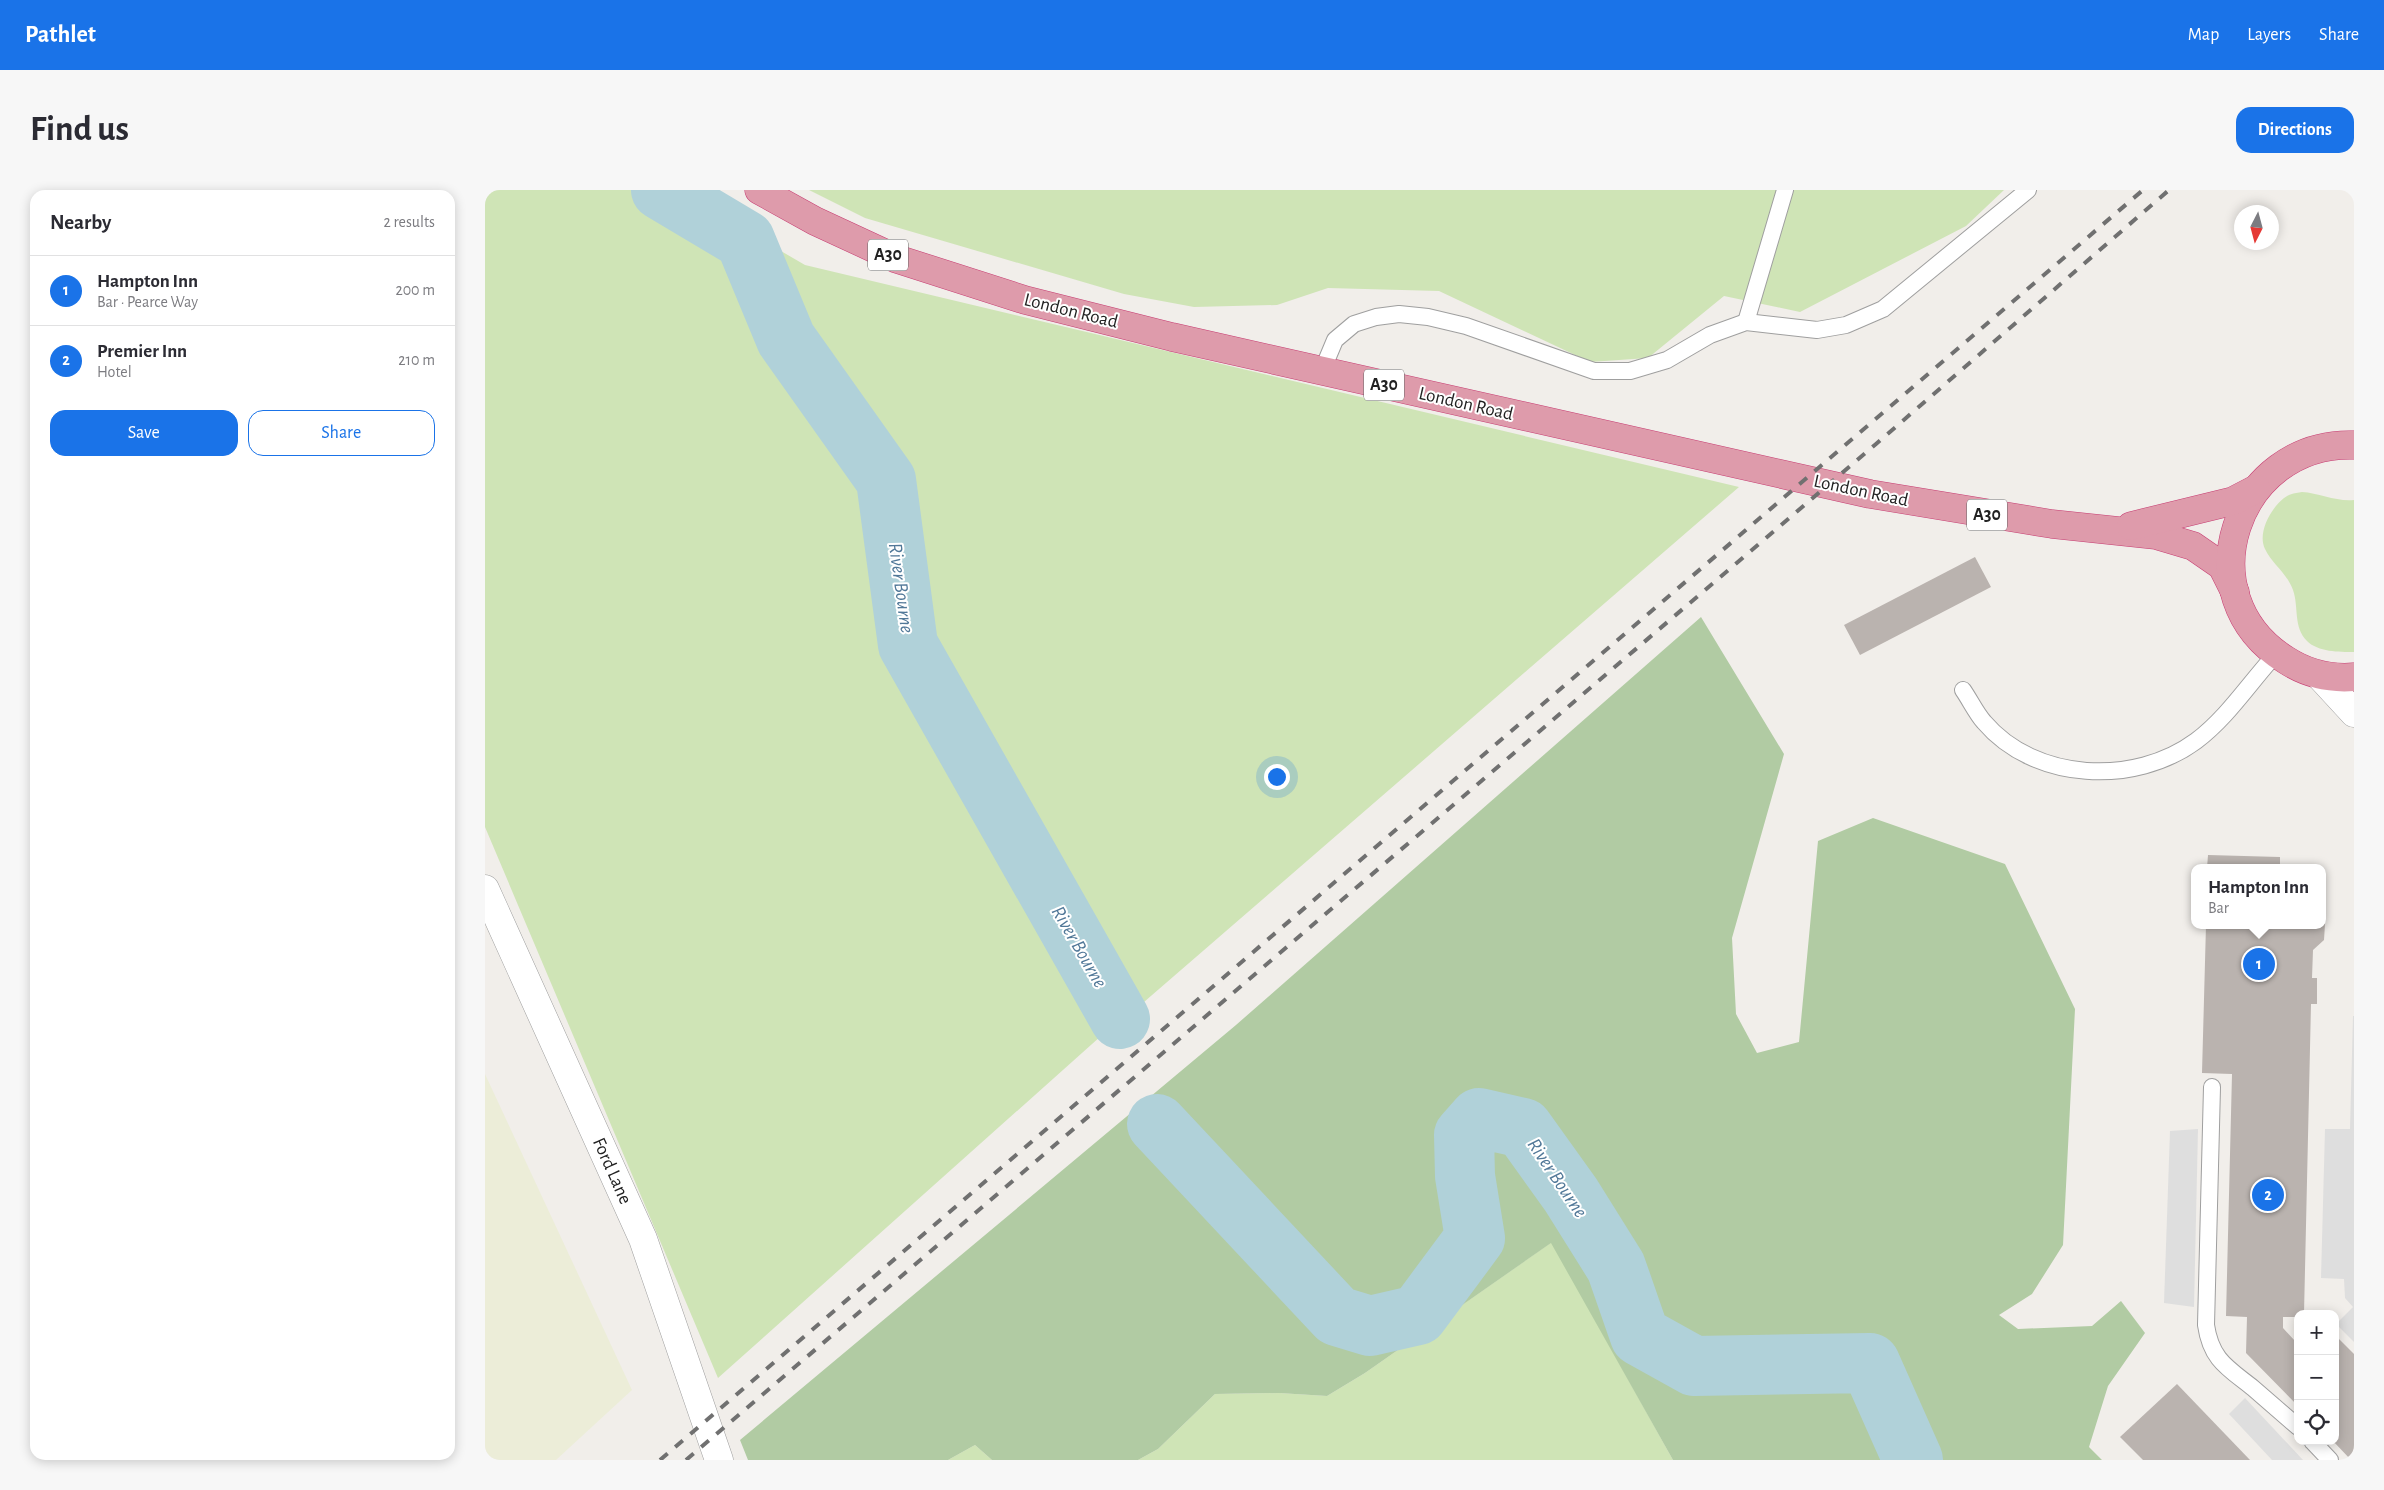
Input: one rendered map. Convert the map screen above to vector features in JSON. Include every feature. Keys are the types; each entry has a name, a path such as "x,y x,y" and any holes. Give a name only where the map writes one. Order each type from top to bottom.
{"highway":[{"name":"London Road","path":"759,190 815,221 897,259 957,280 1025,300 1172,337 1871,494 1979,513 2105,531 2155,535 2193,546 2222,566 2251,626 2276,654 2297,667 2319,675 2354,677"},
{"path":"2235,592 2231,556 2233,538 2238,520 2256,488 2283,464 2309,451 2330,446 2353,445"},
{"name":"London Road","path":"2105,531 2163,519 2233,501 2256,488"}],"street":[{"path":"2319,675 2354,713"},
{"name":"Ford Lane","path":"485,890 643,1239 719,1460"}],"lane":[{"path":"1746,322 1785,190"},
{"path":"1322,371 1335,340 1354,324 1399,314 1429,317 1466,326 1594,371 1631,371 1667,360 1710,335 1746,322 1817,330 1846,325 1883,309 2028,190"},
{"path":"1963,690 1984,722 2003,740 2026,753 2072,769 2097,772 2123,770 2148,765 2195,742 2227,710 2276,654"},
{"path":"2212,1088 2206,1325 2208,1340 2215,1355 2224,1365 2294,1424"},
{"path":"2316,1445 2330,1460"}],"green space":[{"path":"485,190 676,190 805,265 1739,487 1144,1002 1120,1019 718,1378 485,827"},
{"path":"809,190 2004,190 1966,226 1800,312 1724,296 1648,358 1590,362 1439,291 1328,288 1277,305 1194,307 1124,294 865,218"},
{"path":"2302,492 2341,500 2354,500 2354,652 2323,649 2307,641 2298,623 2293,590 2271,559 2263,543 2264,528 2274,508 2286,497"},
{"path":"1701,617 1784,754 1732,938 1736,1014 1757,1053 1799,1042 1818,841 1873,818 2005,864 2075,1009 2063,1245 2032,1294 1999,1315 2018,1329 2092,1326 2121,1301 2145,1333 2108,1386 2089,1447 2102,1460 1673,1460 1551,1243 1365,1373 1327,1396 1279,1393 1215,1394 1158,1449 1138,1460 992,1460 975,1445 948,1460 748,1460 740,1440 1236,1025"},
{"path":"485,1074 632,1390 556,1460 485,1460"},
{"path":"1552,1242 1673,1460 1138,1460 1158,1449 1215,1394 1279,1393 1327,1396 1365,1373"},
{"path":"975,1445 992,1460 948,1460"}],"shaded area":[{"path":"2354,1016 2354,1342 2339,1327 2339,1321 2353,1307 2345,1298 2344,1279 2321,1278 2325,1129 2350,1129"},
{"path":"2198,1129 2194,1307 2164,1303 2170,1131"},
{"path":"2245,1398 2303,1460 2272,1460 2229,1414"}],"building":[{"path":"1975,557 1991,587 1860,655 1844,625"},
{"path":"2208,855 2280,857 2280,864 2207,864"},
{"path":"2206,929 2325,929 2324,940 2313,950 2312,978 2317,978 2317,1004 2311,1004 2304,1310 2294,1310 2294,1317 2283,1317 2283,1328 2294,1340 2294,1402 2246,1353 2247,1317 2226,1316 2232,1074 2202,1073"},
{"path":"2339,1339 2354,1354 2354,1460 2351,1460 2337,1445 2339,1445"},
{"path":"2177,1384 2250,1460 2143,1460 2120,1437"}],"waterway":[{"name":"River Bourne","path":"661,190 745,240 786,339 886,480 908,645 1120,1019"},
{"name":"River Bourne","path":"1157,1124 1337,1316 1370,1326 1418,1315 1475,1238 1465,1176 1464,1135 1479,1118 1523,1128 1571,1195 1616,1267 1640,1336 1694,1366 1870,1363 1913,1460"}],"railway":[{"path":"660,1460 2143,190"},
{"path":"686,1460 1876,444 2169,190"}],"place":[{"name":"Hampton Inn","path":"2259,964"},
{"name":"Premier Inn","path":"2268,1195"}]}
